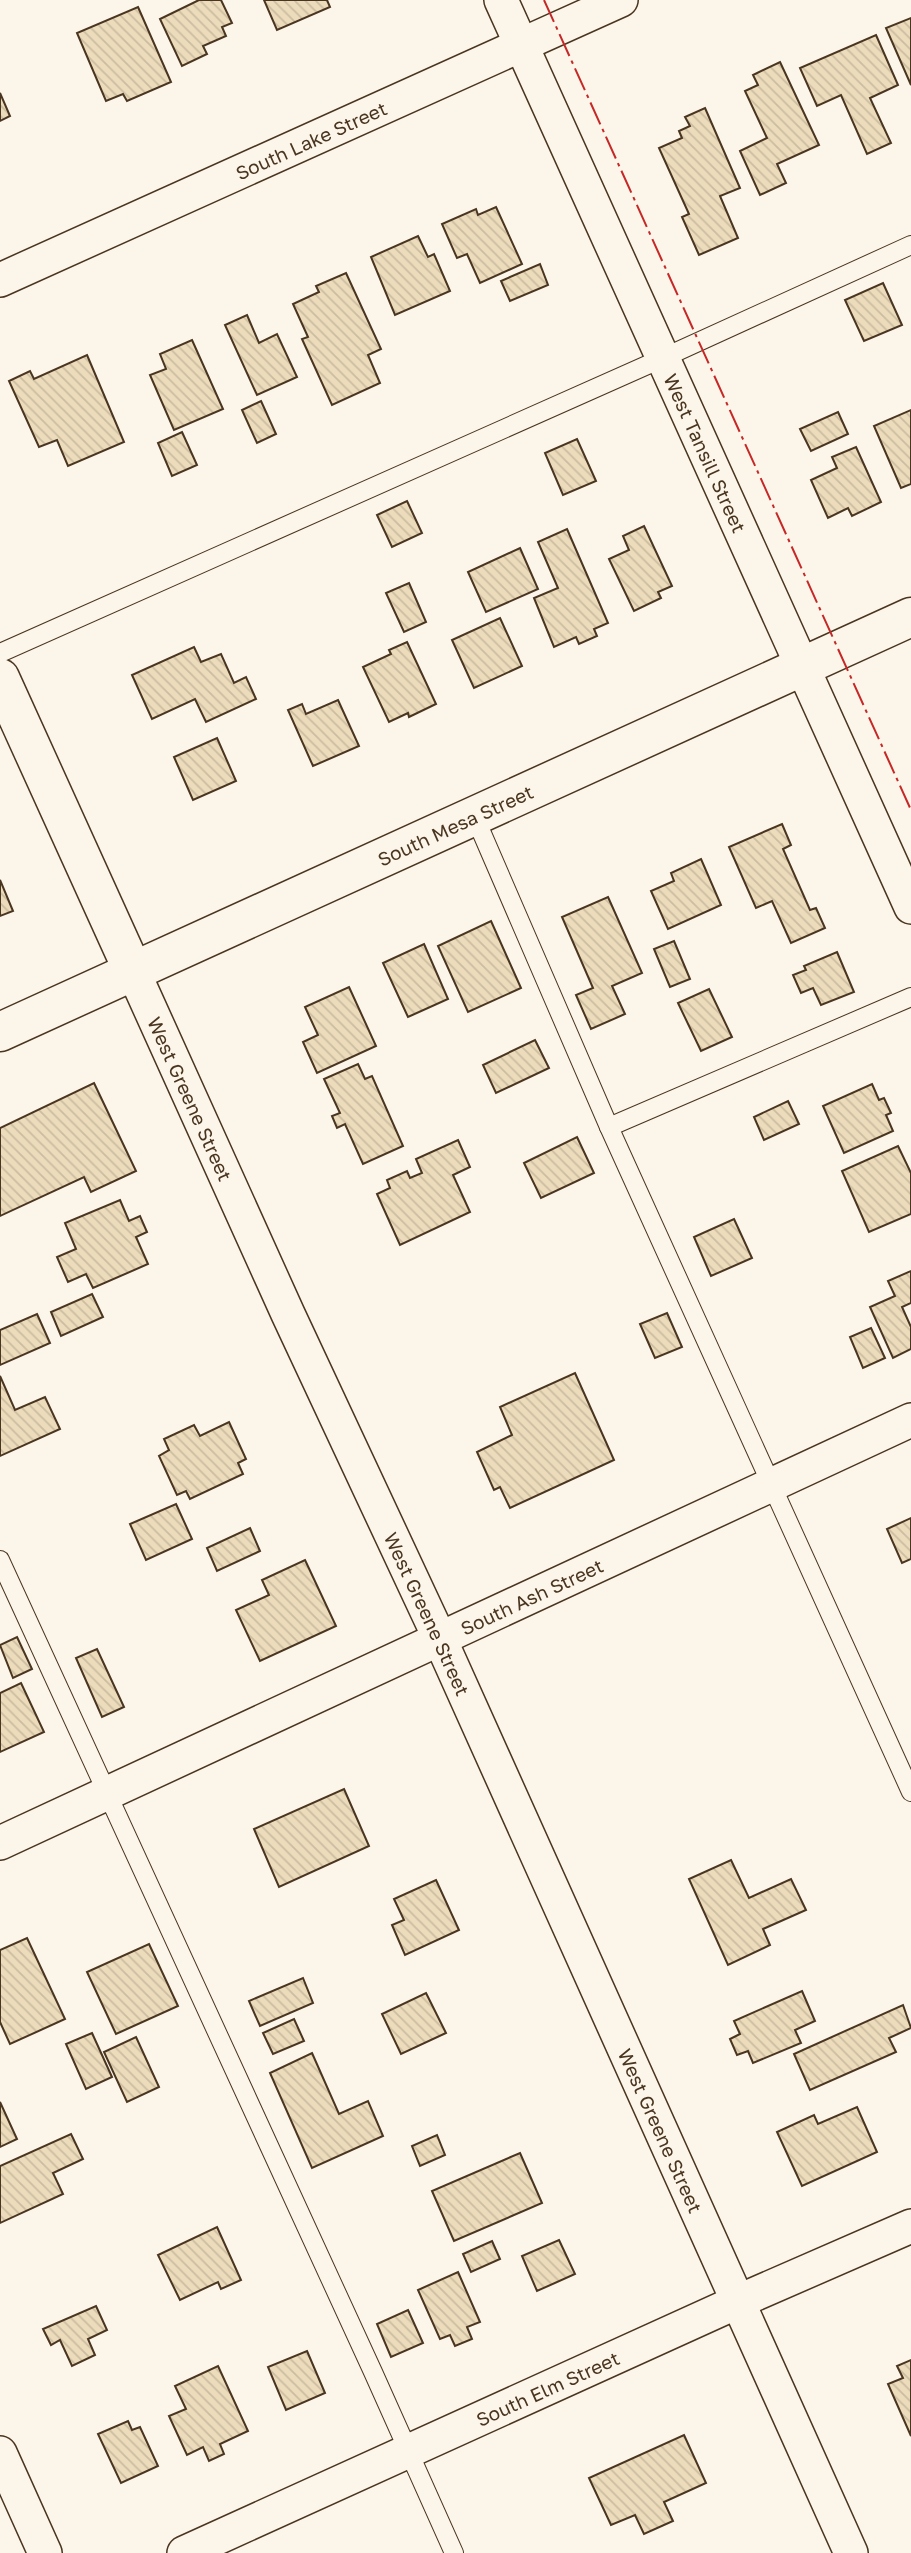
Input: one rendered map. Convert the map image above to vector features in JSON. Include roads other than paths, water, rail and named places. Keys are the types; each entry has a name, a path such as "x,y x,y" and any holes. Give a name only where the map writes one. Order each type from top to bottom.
{"street":[{"name":"West Tansill Street","path":"500,0 911,908"},
{"name":"South Lake Street","path":"0,280 621,0"},
{"name":"South Mesa Street","path":"0,1032 911,617"},
{"name":"West Greene Street","path":"0,678 288,1314 439,1637 851,2553"},
{"name":"South Ash Street","path":"0,1843 911,1420"},
{"name":"South Elm Street","path":"184,2553 911,2226"},
{"path":"0,2453 45,2553"}],"lane":[{"path":"0,653 911,245"},
{"path":"474,816 609,1127 911,1792"},
{"path":"609,1127 911,998"},
{"path":"0,1560 454,2553"}]}
